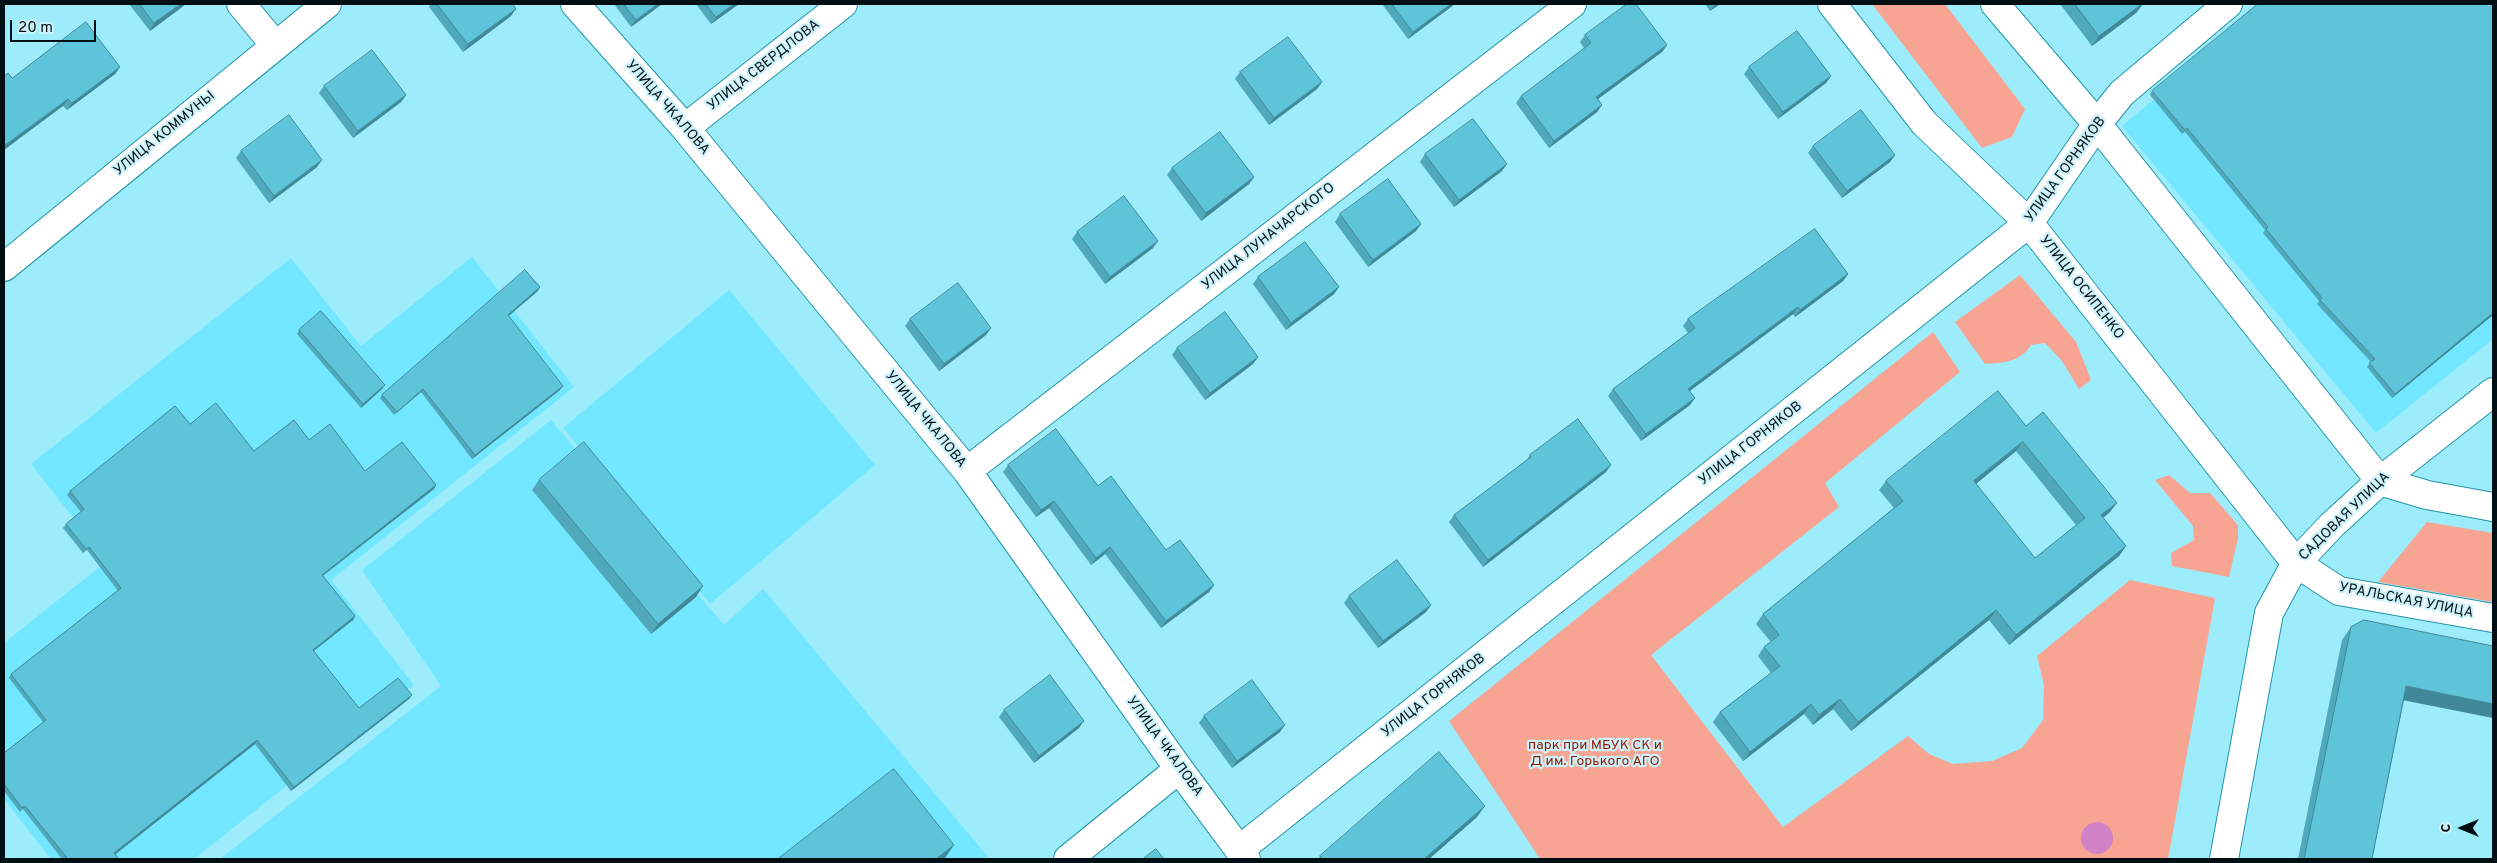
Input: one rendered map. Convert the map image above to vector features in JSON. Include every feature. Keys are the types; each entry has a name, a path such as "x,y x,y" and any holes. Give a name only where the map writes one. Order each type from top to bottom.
{"street":[{"path":"241,4 274,44"},
{"name":"УЛИЦА КОММУНЫ","path":"4,267 274,44 327,4"},
{"name":"УЛИЦА ЧКАЛОВА","path":"575,4 685,128 967,471 1179,769 1243,855"},
{"name":"УЛИЦА СВЕРДЛОВА","path":"685,128 843,4"},
{"name":"УЛИЦА ЛУНАЧАРСКОГО","path":"967,471 1572,4"},
{"name":"УЛИЦА ОСИПЕНКО","path":"1832,4 1924,123 2029,223 2296,563"},
{"path":"1995,4 2097,124 2380,481 2427,495 2493,507"},
{"name":"УЛИЦА ГОРНЯКОВ","path":"1243,855 2029,223 2097,124 2122,93 2228,4"},
{"name":"САДОВАЯ УЛИЦА","path":"2224,859 2270,613 2296,563 2332,525 2380,481 2493,392"},
{"name":"УРАЛЬСКАЯ УЛИЦА","path":"2296,563 2339,591 2493,618"},
{"path":"1068,859 1179,769"}],"shaded area":[{"path":"2270,4 2493,4 2493,339 2376,433 2122,126"},
{"path":"472,257 574,387 331,580 414,685 194,859 51,859 4,799 4,643 107,561 31,464 291,258 361,346"},
{"path":"729,290 875,465 710,604 563,428"},
{"path":"551,420 724,625 763,589 988,857 985,859 220,859 441,686 362,570"},
{"path":"2097,822 2103,823 2108,827 2112,832 2112,844 2108,849 2103,853 2097,854 2091,853 2086,849 2082,844 2081,838 2082,832 2086,827 2091,823"}],"green space":[{"path":"1872,4 1945,4 2025,109 2012,137 1982,148"},
{"path":"2020,275 2076,342 2091,380 2079,389 2062,361 2045,343 2031,345 2027,351 2017,358 1999,363 1985,364 1955,322"},
{"name":"парк при МБУК СК и Д им. Горького АГО","path":"1933,332 1960,372 1825,483 1839,507 1651,655 1783,827 1908,736 1929,754 1953,764 1992,761 2022,748 2043,720 2044,685 2037,656 2130,580 2215,598 2168,859 1540,859 1449,721"},
{"path":"2169,475 2190,493 2210,493 2238,525 2238,538 2229,577 2172,566 2171,553 2194,540 2193,526 2155,480"},
{"path":"2427,522 2493,533 2493,602 2378,582"}],"building":[{"path":"140,4 181,4 154,23"},
{"path":"437,4 513,4 516,9 468,44"},
{"path":"624,4 658,4 636,20"},
{"path":"706,4 734,4 716,17"},
{"path":"1392,4 1451,4 1413,32"},
{"path":"1627,4 1636,4 1667,45 1596,97 1602,105 1554,141 1521,96 1591,43 1585,35"},
{"path":"2075,4 2142,4 2099,36"},
{"path":"2258,4 2493,4 2493,313 2395,394 2369,363 2375,359 2320,300 2322,298 2266,229 2268,227 2187,128 2185,130 2152,91"},
{"path":"86,22 120,67 72,103 68,99 4,146 4,76 8,73 12,78"},
{"path":"1797,31 1831,76 1783,112 1749,67"},
{"path":"1288,37 1322,82 1274,118 1240,72"},
{"path":"372,50 406,95 358,131 324,86"},
{"path":"1861,110 1895,155 1847,191 1813,146"},
{"path":"289,115 322,160 274,196 241,151"},
{"path":"1473,119 1507,164 1459,200 1425,154"},
{"path":"1220,132 1254,177 1206,213 1172,168"},
{"path":"1388,179 1421,224 1373,260 1340,214"},
{"path":"1124,196 1158,241 1110,277 1077,232"},
{"path":"1815,229 1848,274 1800,310 1798,307 1688,389 1695,398 1646,434 1613,389 1695,328 1688,319"},
{"path":"1305,242 1339,287 1291,323 1258,277"},
{"path":"525,270 540,287 508,315 563,386 475,455 423,389 397,412 382,395"},
{"path":"958,283 991,328 944,364 910,319"},
{"path":"321,311 385,385 363,404 299,330"},
{"path":"1225,312 1258,357 1210,393 1177,348"},
{"path":"1998,391 2026,426 2043,412 2117,503 2101,515 2126,546 2016,635 1996,610 1858,722 1840,699 1819,715 1811,704 1750,752 1720,712 1780,666 1764,647 1779,635 1763,614 1903,501 1886,481","holes":["2023,442 2085,518 2035,558 1974,481"]},
{"path":"216,403 254,451 294,420 309,440 330,424 365,471 402,442 436,485 322,575 355,616 313,650 359,708 398,678 412,695 294,787 257,740 114,853 119,859 68,859 25,806 22,808 4,784 4,753 46,720 11,674 121,588 89,547 86,549 66,524 84,509 70,491 175,406 190,424"},
{"path":"1578,419 1611,465 1488,560 1454,515"},
{"path":"1056,429 1098,486 1111,476 1166,550 1180,540 1214,585 1166,621 1110,547 1096,558 1054,501 1041,510 1008,465"},
{"path":"584,442 703,586 658,624 539,480"},
{"path":"1397,560 1431,605 1383,641 1349,596"},
{"path":"2364,620 2493,646 2493,704 2406,686 2372,859 2304,859 2351,627"},
{"path":"1050,675 1084,721 1039,756 1004,710"},
{"path":"1252,680 1285,725 1237,761 1204,716"},
{"path":"1439,752 1485,806 1424,859 1323,859 1320,856"},
{"path":"894,769 954,845 936,859 778,859"},
{"path":"1156,849 1164,859 1143,859"}]}
